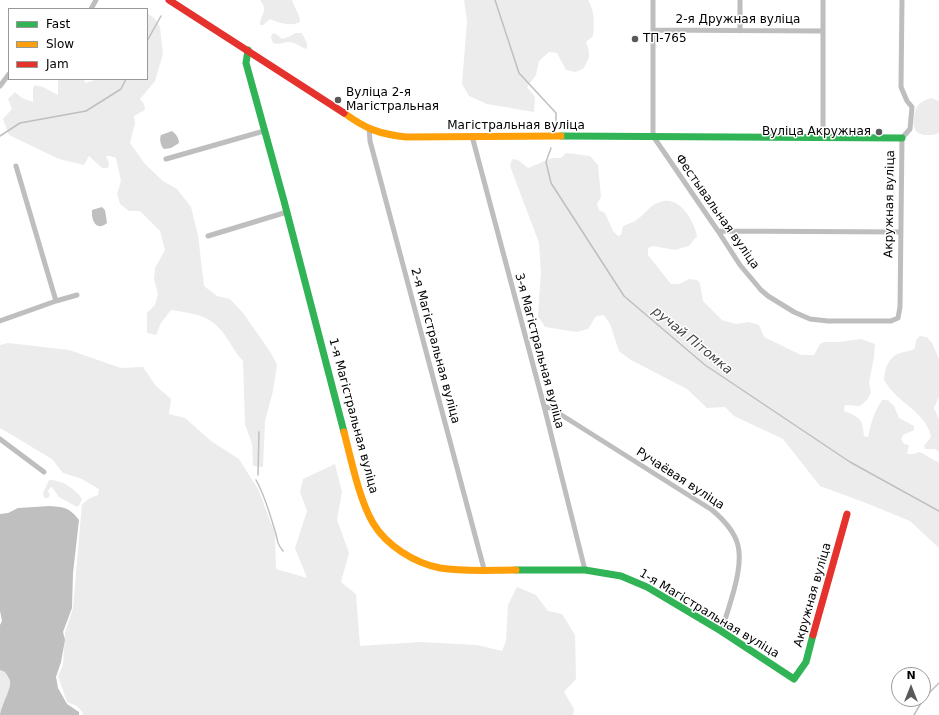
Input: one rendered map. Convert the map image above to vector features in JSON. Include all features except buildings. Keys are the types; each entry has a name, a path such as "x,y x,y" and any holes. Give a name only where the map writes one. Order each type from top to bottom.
{"street":[{"name":"Магістральная вуліца","path":"169,0 369,128 383,134 406,137 823,136 902,138"},
{"path":"653,0 653,136"},
{"path":"740,0 740,31"},
{"path":"823,0 823,136"},
{"name":"Акружная вуліца","path":"898,318 900,307 902,138 910,129 912,107 907,101 901,87 902,0"},
{"name":"2-я Дружная вуліца","path":"653,30 823,31"},
{"name":"1-я Магістральная вуліца","path":"248,50 246,63 287,212 357,480 373,523 384,536 398,549 425,564 443,568 461,570 585,570 621,576 647,587 721,631 794,679"},
{"path":"0,86 8,75"},
{"name":"2-я Магістральная вуліца","path":"369,128 372,149 484,569"},
{"path":"166,159 264,131"},
{"name":"3-я Магістральная вуліца","path":"472,136 544,406 585,570"},
{"name":"Фестывальная вуліца","path":"653,136 740,265 761,290 794,312 810,319 828,321 892,321 898,318"},
{"path":"16,166 56,301"},
{"path":"208,236 287,212"},
{"path":"718,231 901,232"},
{"path":"0,321 56,301 77,296"},
{"name":"Ручаёвая вуліца","path":"544,406 705,506 724,521 737,542 740,554 740,565 726,618 721,631"},
{"path":"0,439 44,472"},
{"name":"Акружная вуліца","path":"794,679 806,662 847,514"}],"shaded area":[{"path":"260,0 292,0 300,22 289,24 270,19 263,25 260,25 264,7"},
{"path":"464,0 588,0 592,9 594,22 593,36 586,42 589,50 587,62 583,69 575,72 566,70 557,53 549,52 539,61 536,75 527,87 535,97 534,112 487,104 469,96 462,84 467,21"},
{"path":"148,14 155,19 160,27 163,54 155,81 140,99 144,104 145,110 134,116 135,123 130,143 145,164 163,181 177,189 191,207 198,235 204,286 217,296 230,299 243,313 271,353 277,365 273,391 265,421 263,467 253,466 252,444 245,424 243,361 236,353 226,336 214,323 203,317 171,310 161,323 156,335 147,333 147,313 155,305 158,294 154,279 155,268 165,250 160,231 140,211 129,211 120,204 117,194 121,181 116,158 106,156 109,163 108,168 102,168 89,156 84,165 59,159 9,135 3,119 12,109 8,99 15,92 22,98 33,102 33,88 35,85 43,87 58,95 58,80 84,80 86,83 95,80 148,80"},
{"path":"273,33 282,39 295,33 302,33 307,43 307,49 290,42 279,44 273,43 271,37"},
{"path":"931,98 939,101 939,133 925,135 918,133 915,130 915,113 919,104"},
{"path":"172,131 177,136 179,143 171,148 164,149 160,139 161,135"},
{"path":"566,153 590,156 598,165 601,197 597,204 599,210 605,213 613,231 618,236 621,235 623,226 634,222 656,203 667,201 673,202 684,210 693,223 697,236 689,246 675,250 653,246 648,248 648,255 671,284 679,284 689,279 697,280 700,283 703,301 722,320 736,324 749,322 759,325 764,337 801,355 814,355 820,344 824,342 839,342 861,339 875,344 869,383 871,393 867,400 860,406 845,405 844,411 860,419 864,436 868,437 873,418 879,404 882,400 888,400 894,406 899,418 914,426 914,430 903,435 901,439 904,444 909,445 907,454 919,452 939,462 939,548 910,521 820,486 783,439 734,416 725,407 707,408 687,389 631,360 619,351 610,324 604,315 596,316 588,329 577,332 545,327 538,316 541,273 539,243 510,166 512,159 518,160 528,168 552,158 561,158"},
{"path":"102,207 105,210 107,223 100,226 95,224 93,221 92,210"},
{"path":"920,336 927,337 932,343 939,359 939,397 934,408 939,419 939,452 935,449 925,449 924,446 931,437 926,425 918,414 894,393 884,380 886,367 890,360 900,353 915,348 916,340"},
{"path":"8,343 69,350 121,368 143,367 156,386 171,399 169,414 185,418 211,441 239,459 259,491 275,534 276,569 307,578 295,548 307,511 300,492 303,479 335,464 342,492 337,520 349,553 341,582 356,594 360,646 420,642 477,645 502,651 506,641 508,605 517,587 536,595 548,611 562,614 575,635 576,679 564,692 574,709 573,715 82,715 83,713 77,706 67,702 58,676 63,665 65,633 73,608 82,504 90,498 98,495 99,489 82,479 63,473 52,459 0,428 0,345"},
{"path":"49,480 59,481 72,488 82,499 80,504 77,507 59,497 52,487 48,491 50,495 48,498 44,498 43,493"},
{"path":"50,506 67,509 79,520 73,573 72,608 63,632 65,640 61,662 56,677 58,688 67,704 79,712 79,715 0,715 8,692 10,680 5,672 0,670 0,625 2,621 0,611 0,514 8,513 18,508"},
{"path":"0,670 5,672 10,680 10,684 0,715"}],"waterway":[{"name":"ручай Пітомка","path":"495,0 519,73 556,113 556,128"},
{"path":"148,39 161,16"},
{"path":"0,136 20,123 86,111 121,89 126,80"},
{"name":"ручай Пітомка","path":"551,148 546,162 551,183 624,296 705,365 850,462 939,511"},
{"path":"258,475 259,432"},
{"path":"256,480 267,505 278,543 283,551"},
{"name":"ручай Пітомка","path":"914,715 924,698 939,683"}],"traffic: fast":[{"path":"248,50 246,63 284,201 344,432"},
{"path":"561,136 902,138"},
{"path":"516,570 585,570 621,576 647,587 721,631 794,679 806,662 813,635"}],"traffic: slow":[{"path":"344,113 373,130 406,137 561,136"},
{"path":"344,432 356,479 368,513 373,523 385,539 393,546 420,562 440,568 468,570 516,570"}],"traffic: jam":[{"path":"169,0 344,113"},
{"path":"813,635 847,514"}],"place":[{"name":"ТП-765","path":"635,39"},
{"name":"Вуліца 2-я Магістральная","path":"338,100"},
{"name":"Вуліца Акружная","path":"879,132"}]}
